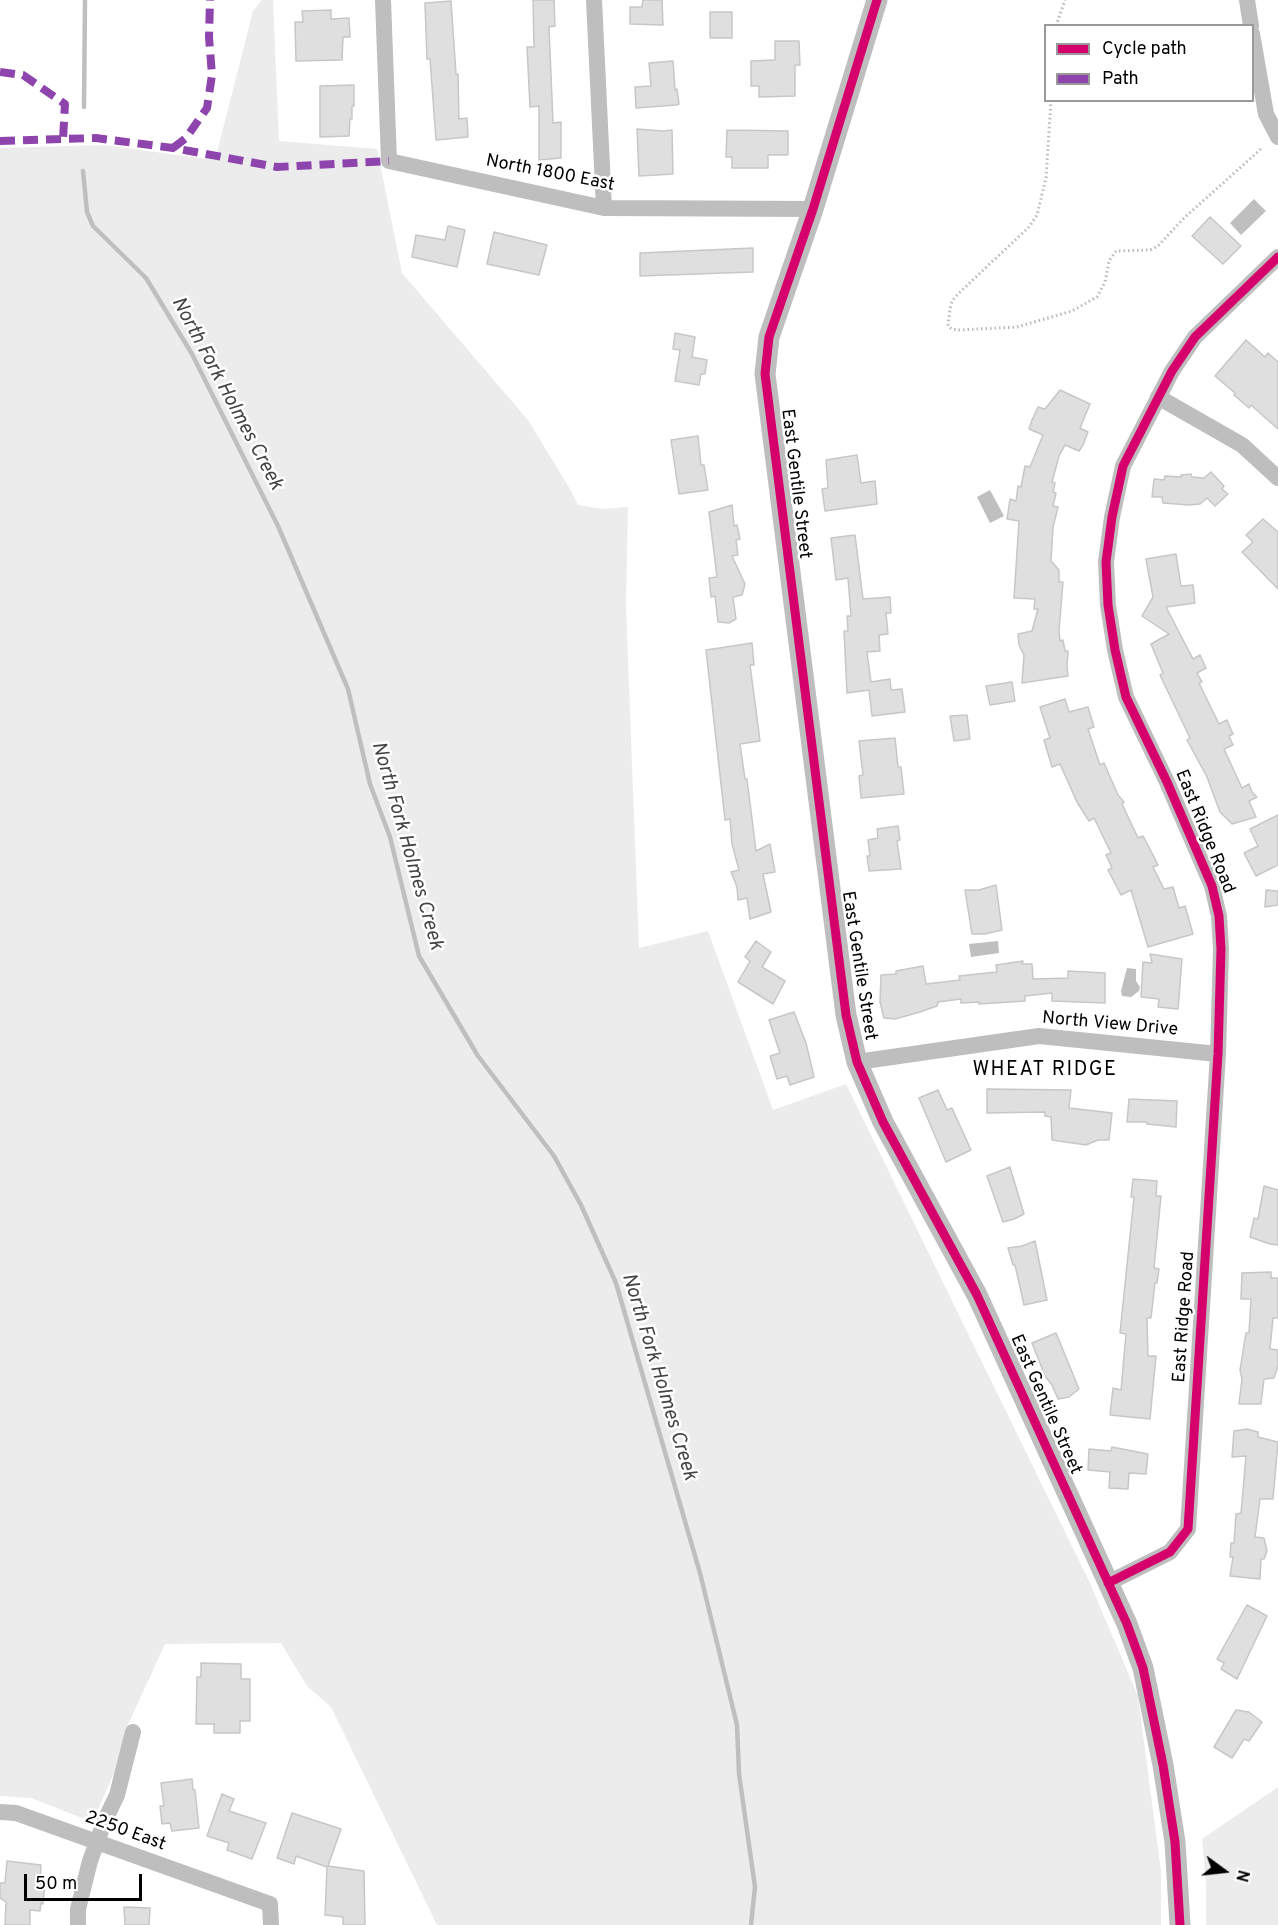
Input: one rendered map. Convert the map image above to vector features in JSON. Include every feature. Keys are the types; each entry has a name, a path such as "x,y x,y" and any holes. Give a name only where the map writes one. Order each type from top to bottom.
{"street":[{"name":"North 1800 East","path":"383,0 389,161 604,208 813,209"},
{"path":"594,0 604,208"},
{"name":"East Gentile Street","path":"877,0 813,209 769,337 765,374 846,1015 857,1062 888,1133 977,1295 1127,1624 1143,1668 1154,1716 1175,1842 1180,1925"},
{"path":"1247,0 1251,24"},
{"path":"1254,45 1266,114 1278,137"},
{"name":"East Ridge Road","path":"1108,1583 1170,1552 1188,1529 1218,1054 1221,949 1219,916 1212,886 1167,782 1126,697 1108,605 1106,562 1112,517 1123,466 1158,397 1195,337 1278,257"},
{"path":"1158,397 1242,445 1278,478"},
{"name":"North View Drive","path":"857,1062 1039,1036 1218,1054"},
{"path":"78,1925 78,1909 90,1861 117,1795 133,1732"},
{"name":"2250 East","path":"0,1812 16,1813 270,1904 271,1925"}],"path":[{"path":"1057,24 1065,0"},
{"path":"1051,102 1046,178 1037,215 1029,226 959,293 950,309 948,326 952,329 1017,327 1072,311 1097,297 1106,282 1109,261 1116,251 1150,250 1158,246 1184,218 1262,148"}],"shaded area":[{"path":"262,0 273,0 279,141 377,149 402,273 528,420 578,505 602,509 628,507 626,605 639,948 708,931 773,1110 846,1084 1089,1581 1138,1696 1161,1871 1161,1925 437,1925 331,1707 307,1686 281,1643 165,1644 127,1727 118,1764 96,1814 82,1818 31,1798 0,1796 0,148 104,145 215,160 253,11"},
{"path":"1254,199 1266,211 1241,235 1230,223"},
{"path":"990,490 1004,516 990,523 977,497"},
{"path":"998,941 999,953 971,957 969,944"},
{"path":"1127,968 1136,969 1136,981 1140,987 1139,991 1131,997 1122,996 1121,991"},
{"path":"1278,1787 1278,1925 1206,1925 1206,1884 1202,1839"}],"building":[{"path":"533,0 554,0 555,26 549,27 553,123 561,122 561,158 539,160 539,106 530,107 527,47 534,47"},
{"path":"643,0 662,0 663,25 630,24 630,7 642,7"},
{"path":"451,1 456,74 458,74 459,119 467,118 468,137 436,140 430,59 427,59 425,3"},
{"path":"331,10 331,19 349,18 350,37 343,37 342,60 296,61 295,22 303,22 302,11"},
{"path":"710,12 732,12 732,38 710,38"},
{"path":"775,41 799,41 800,65 795,65 795,96 759,97 759,86 751,86 751,61 775,60"},
{"path":"673,61 675,90 677,89 679,104 636,108 635,87 651,86 649,63"},
{"path":"354,85 354,106 352,106 349,136 320,137 320,86"},
{"path":"637,129 672,130 673,174 639,176"},
{"path":"727,130 788,131 788,155 768,155 768,168 732,168 732,157 726,157"},
{"path":"1210,217 1241,246 1223,264 1192,236"},
{"path":"448,226 465,230 457,267 412,257 416,235 445,240"},
{"path":"494,232 547,245 539,275 487,264"},
{"path":"753,248 753,272 640,276 640,253"},
{"path":"675,333 695,337 692,357 707,360 705,374 701,374 699,385 675,381 680,350 673,349"},
{"path":"1246,340 1265,357 1268,353 1278,362 1278,429 1251,405 1249,408 1215,376"},
{"path":"1060,390 1090,404 1080,428 1088,432 1083,445 1079,451 1065,445 1059,456 1052,482 1055,483 1053,492 1056,493 1053,506 1058,507 1053,527 1051,561 1059,570 1059,582 1063,582 1059,631 1060,641 1063,640 1065,651 1068,651 1068,676 1022,683 1024,655 1019,645 1018,634 1032,631 1038,609 1034,609 1035,599 1014,598 1019,521 1007,519 1010,499 1016,501 1025,466 1030,467 1043,435 1029,429 1032,420 1038,407 1045,409"},
{"path":"698,436 701,465 704,465 708,490 679,494 671,440"},
{"path":"857,455 861,483 875,481 877,504 825,511 822,489 828,488 826,460"},
{"path":"1211,472 1228,494 1215,506 1207,498 1200,504 1189,505 1163,503 1162,497 1152,497 1154,479 1164,480 1165,476 1181,477 1181,475 1191,474 1192,477 1204,478"},
{"path":"732,505 734,526 737,525 740,539 736,540 738,555 732,556 745,584 742,595 733,597 736,619 729,623 718,622 715,596 711,597 709,578 717,577 709,512"},
{"path":"1263,519 1278,532 1278,589 1242,552 1253,542 1246,535"},
{"path":"855,535 863,599 890,597 891,613 886,613 888,634 879,635 880,651 867,652 871,682 890,679 891,690 902,689 905,712 872,716 869,690 847,693 844,631 848,631 847,616 851,616 848,578 836,580 831,538"},
{"path":"1176,554 1181,586 1193,585 1195,603 1166,607 1193,659 1200,655 1206,668 1197,673 1202,682 1199,683 1219,724 1227,720 1233,734 1229,736 1233,745 1224,749 1242,788 1249,784 1257,797 1249,801 1256,817 1232,824 1220,812 1207,777 1187,740 1190,738 1160,675 1163,673 1151,644 1169,634 1142,616 1153,597 1146,559"},
{"path":"752,643 754,665 750,665 760,741 740,744 756,851 770,844 775,872 763,874 771,912 750,919 747,898 738,900 737,887 731,872 739,870 732,844 730,819 725,820 706,650"},
{"path":"1012,682 1015,701 990,705 986,686"},
{"path":"1065,699 1069,712 1088,707 1094,727 1088,729 1100,765 1104,763 1118,795 1124,802 1122,804 1138,838 1143,836 1150,849 1158,865 1153,867 1164,889 1173,887 1179,908 1185,906 1193,934 1148,947 1131,890 1121,895 1108,870 1112,868 1106,855 1111,853 1094,818 1089,821 1077,802 1060,764 1052,767 1044,740 1050,738 1040,707"},
{"path":"967,715 970,739 954,741 950,716"},
{"path":"895,738 904,794 861,798 859,776 863,775 859,741"},
{"path":"1278,815 1278,865 1256,876 1244,853 1258,846 1250,829"},
{"path":"898,826 900,840 897,841 901,869 869,871 868,840 878,838 877,829"},
{"path":"996,885 1002,930 972,934 965,890 979,890"},
{"path":"1266,890 1278,891 1278,905 1265,907"},
{"path":"756,941 771,952 762,967 785,981 773,1004 738,982 750,961 745,957"},
{"path":"1150,954 1182,959 1178,1009 1158,1007 1159,999 1141,997 1143,962 1152,963"},
{"path":"1023,961 1022,964 1032,964 1033,979 1068,978 1068,971 1105,973 1105,1003 1052,1001 1052,993 1025,996 1025,1001 979,1004 979,1002 961,1003 961,999 938,1002 937,1006 895,1019 884,1018 880,1002 881,975 896,974 896,971 923,966 926,984 960,980 959,976 997,972 996,965"},
{"path":"794,1012 806,1043 814,1077 790,1085 787,1076 777,1079 770,1056 780,1053 769,1020"},
{"path":"987,1089 1071,1090 1069,1108 1112,1113 1109,1140 1098,1140 1086,1145 1052,1140 1051,1117 1045,1116 1045,1112 987,1113"},
{"path":"938,1090 947,1110 952,1108 971,1150 946,1162 919,1098"},
{"path":"1129,1099 1177,1101 1176,1127 1147,1124 1147,1122 1127,1122"},
{"path":"1010,1167 1024,1214 1003,1222 987,1176"},
{"path":"1133,1179 1157,1181 1156,1196 1161,1196 1154,1268 1159,1269 1151,1318 1147,1318 1148,1356 1156,1356 1150,1419 1110,1415 1113,1388 1121,1390 1126,1334 1120,1333 1134,1197 1131,1197"},
{"path":"1264,1186 1278,1190 1278,1245 1250,1237 1254,1218 1258,1219"},
{"path":"1035,1241 1047,1300 1024,1305 1015,1265 1013,1265 1008,1248"},
{"path":"1271,1272 1271,1278 1278,1278 1278,1318 1273,1318 1270,1349 1278,1350 1278,1366 1274,1378 1264,1379 1261,1404 1239,1404 1242,1379 1240,1370 1246,1333 1249,1333 1251,1299 1241,1299 1242,1273"},
{"path":"1056,1333 1079,1389 1069,1397 1058,1399 1045,1376 1032,1343"},
{"path":"1247,1429 1258,1432 1258,1437 1278,1442 1273,1499 1260,1499 1255,1537 1264,1538 1267,1551 1264,1559 1261,1559 1260,1579 1230,1576 1233,1557 1230,1557 1231,1543 1234,1543 1236,1514 1241,1513 1246,1456 1232,1457 1234,1431"},
{"path":"1112,1447 1148,1454 1146,1474 1129,1473 1128,1489 1109,1488 1110,1472 1088,1470 1089,1449 1111,1451"},
{"path":"1247,1605 1267,1616 1237,1679 1221,1669 1224,1663 1217,1659"},
{"path":"201,1663 241,1664 241,1679 250,1679 250,1721 240,1721 240,1733 214,1733 214,1724 196,1724 197,1677 201,1677"},
{"path":"1236,1710 1249,1712 1262,1722 1249,1741 1244,1739 1232,1758 1214,1747"},
{"path":"192,1779 199,1828 172,1831 170,1823 162,1824 160,1806 164,1806 161,1783"},
{"path":"222,1794 234,1799 229,1811 266,1823 252,1859 227,1850 229,1843 207,1836"},
{"path":"292,1813 341,1829 328,1866 364,1871 365,1925 343,1925 343,1917 325,1915 327,1867 296,1856 294,1864 277,1858"},
{"path":"7,1861 41,1865 40,1882 45,1883 43,1904 41,1903 40,1911 30,1910 30,1925 5,1925 6,1902 0,1898 0,1883 5,1883"},
{"path":"124,1907 150,1908 149,1925 125,1925"}],"waterway":[{"name":"North Fork Holmes Creek","path":"84,107 85,0"},
{"name":"North Fork Holmes Creek","path":"83,171 87,212 93,226 146,278 192,354 278,526 348,689 370,784 390,837 419,956 478,1056 554,1156 581,1205 616,1283 700,1573 737,1725 739,1774 755,1887 751,1925"}],"marked path":[{"path":"173,148 186,138 207,108 212,75 209,37 210,0"},
{"path":"0,72 23,75 65,104 63,139"},
{"path":"0,141 96,138 173,148 277,167 389,161"}],"cycle path":[{"path":"877,0 813,209 769,337 765,374 846,1015 857,1062 883,1122 977,1295 1127,1624 1143,1668 1163,1765 1175,1842 1180,1925"},
{"path":"1108,1583 1170,1552 1188,1529 1218,1054 1221,949 1219,916 1212,886 1167,782 1126,697 1108,605 1106,562 1112,517 1123,466 1172,371 1195,337 1278,257"}],"district":[{"name":"WHEAT RIDGE","path":"1045,1071"}]}
